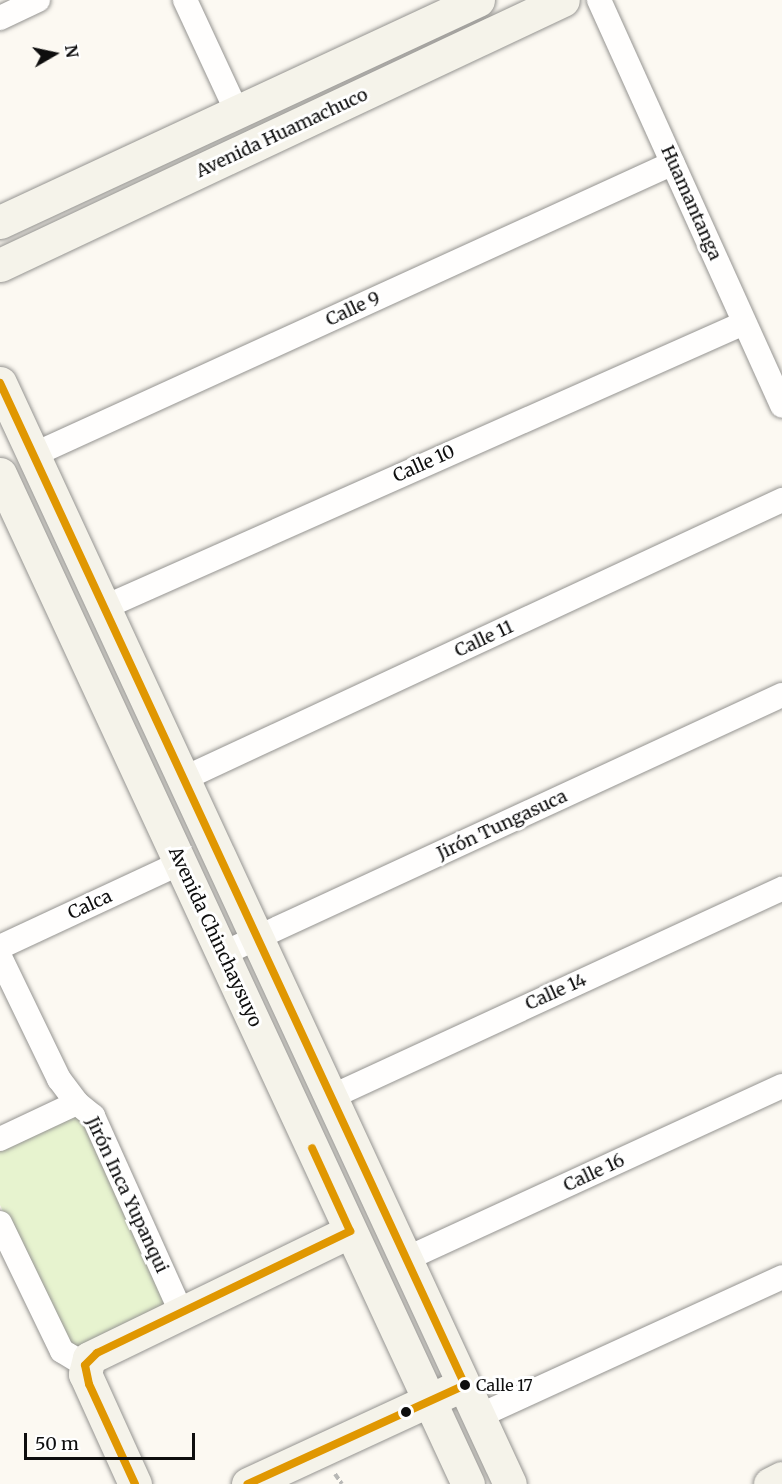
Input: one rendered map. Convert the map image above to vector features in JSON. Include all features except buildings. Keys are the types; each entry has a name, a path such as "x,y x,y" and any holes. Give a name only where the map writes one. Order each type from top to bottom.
{"main road":[{"name":"Avenida Huamachuco","path":"0,222 238,114 478,0"},
{"name":"Avenida Huamachuco","path":"0,265 563,0"},
{"path":"0,383 185,778 510,1484"},
{"name":"Avenida Chinchaysuyo","path":"0,474 468,1484"},
{"path":"135,1484 89,1384 85,1365 97,1353 350,1231"},
{"path":"248,1484 465,1385"},
{"path":"770,1484 782,1478"}],"street":[{"path":"0,18 38,0"},
{"path":"185,0 238,114"},
{"name":"Huamantanga","path":"599,0 782,406"},
{"name":"Calle 9","path":"33,455 673,163"},
{"name":"Calle 10","path":"105,607 744,323"},
{"name":"Calle 11","path":"185,778 782,500"},
{"name":"Jirón Tungasuca","path":"222,954 782,695"},
{"name":"Calca","path":"0,947 180,863"},
{"name":"Calle 14","path":"331,1097 782,889"},
{"name":"Jirón Inca Yupanqui","path":"0,957 59,1079 76,1103 93,1116 181,1312"},
{"name":"Calle 16","path":"406,1259 782,1086"},
{"path":"0,1139 76,1103"},
{"path":"0,1223 62,1351 85,1365"},
{"path":"479,1416 782,1277"}],"green space":[{"path":"79,1111 170,1308 70,1355 0,1205 0,1149"}],"transit line":[{"path":"0,383 465,1385 248,1484"},
{"path":"135,1484 89,1384 85,1365 97,1353 350,1231 312,1148"}],"place":[{"name":"Calle 17","path":"465,1385"}]}
